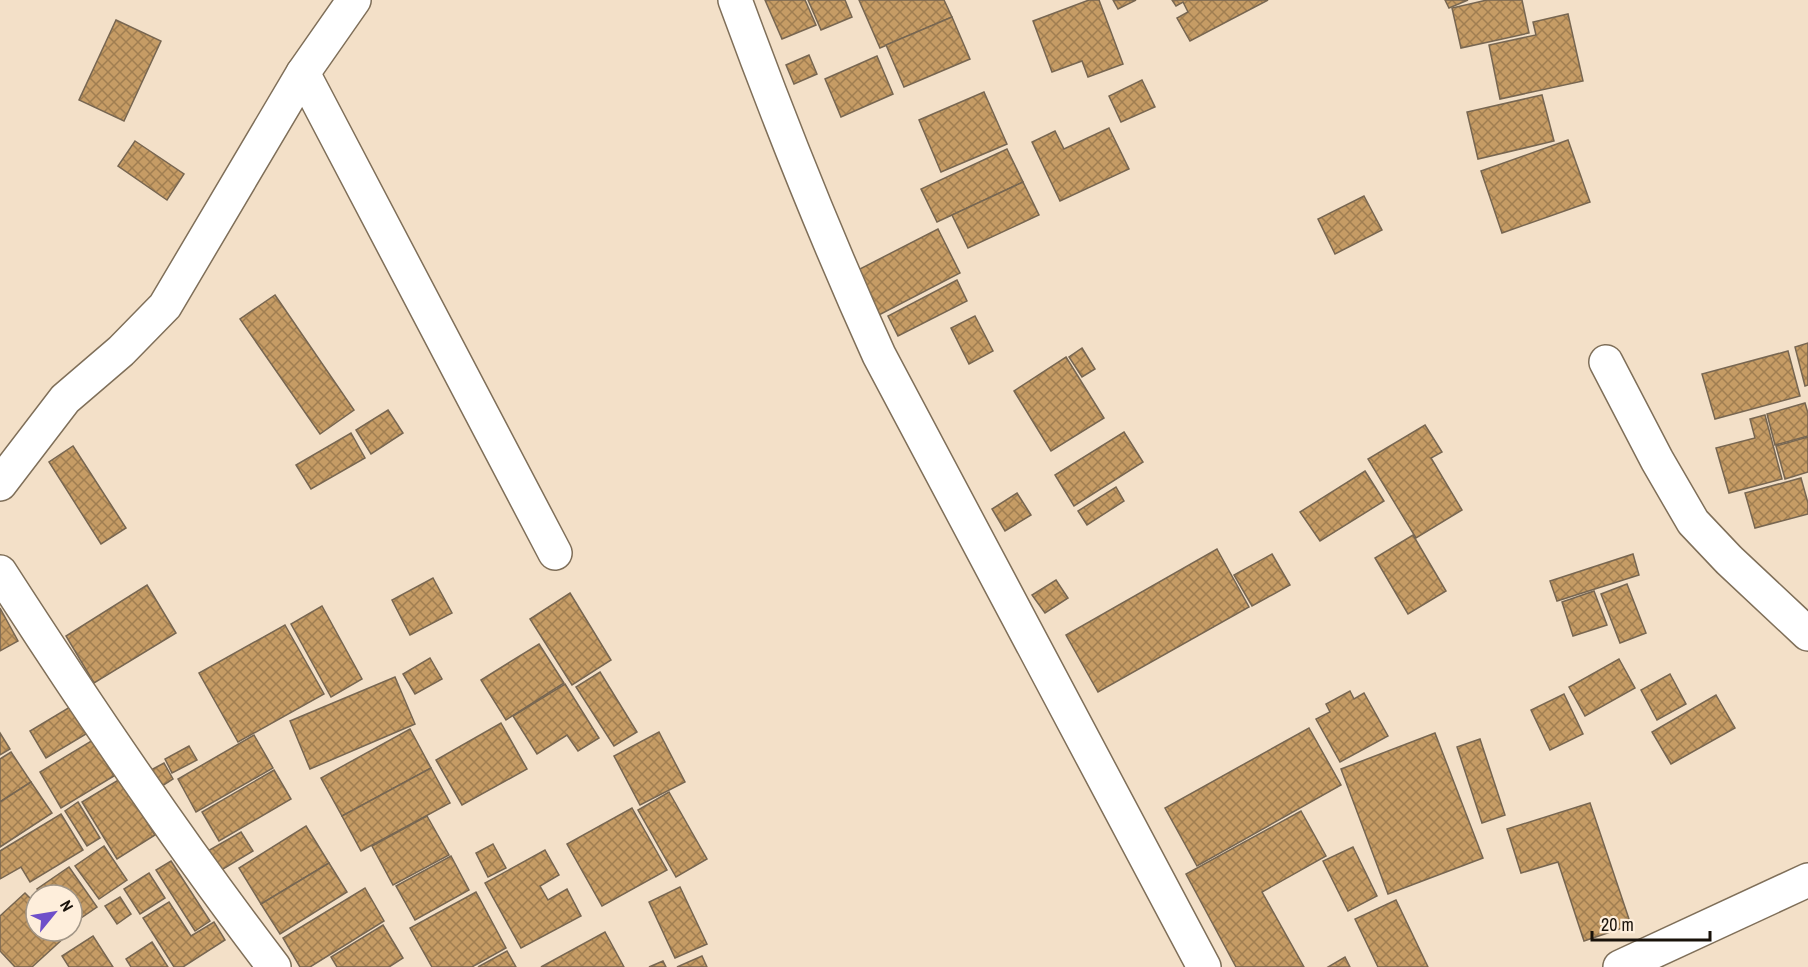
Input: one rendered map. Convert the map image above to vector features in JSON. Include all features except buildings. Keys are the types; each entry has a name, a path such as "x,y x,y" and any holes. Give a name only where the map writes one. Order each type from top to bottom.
{"street":[{"path":"0,484 65,399 121,351 165,306 303,73 354,0"},
{"path":"735,0 833,253 879,355 1204,967"},
{"path":"303,73 555,554"},
{"path":"1606,362 1657,460 1693,522 1729,560 1808,634"},
{"path":"0,572 148,797 208,881 274,967"},
{"path":"1620,967 1808,880"}]}
